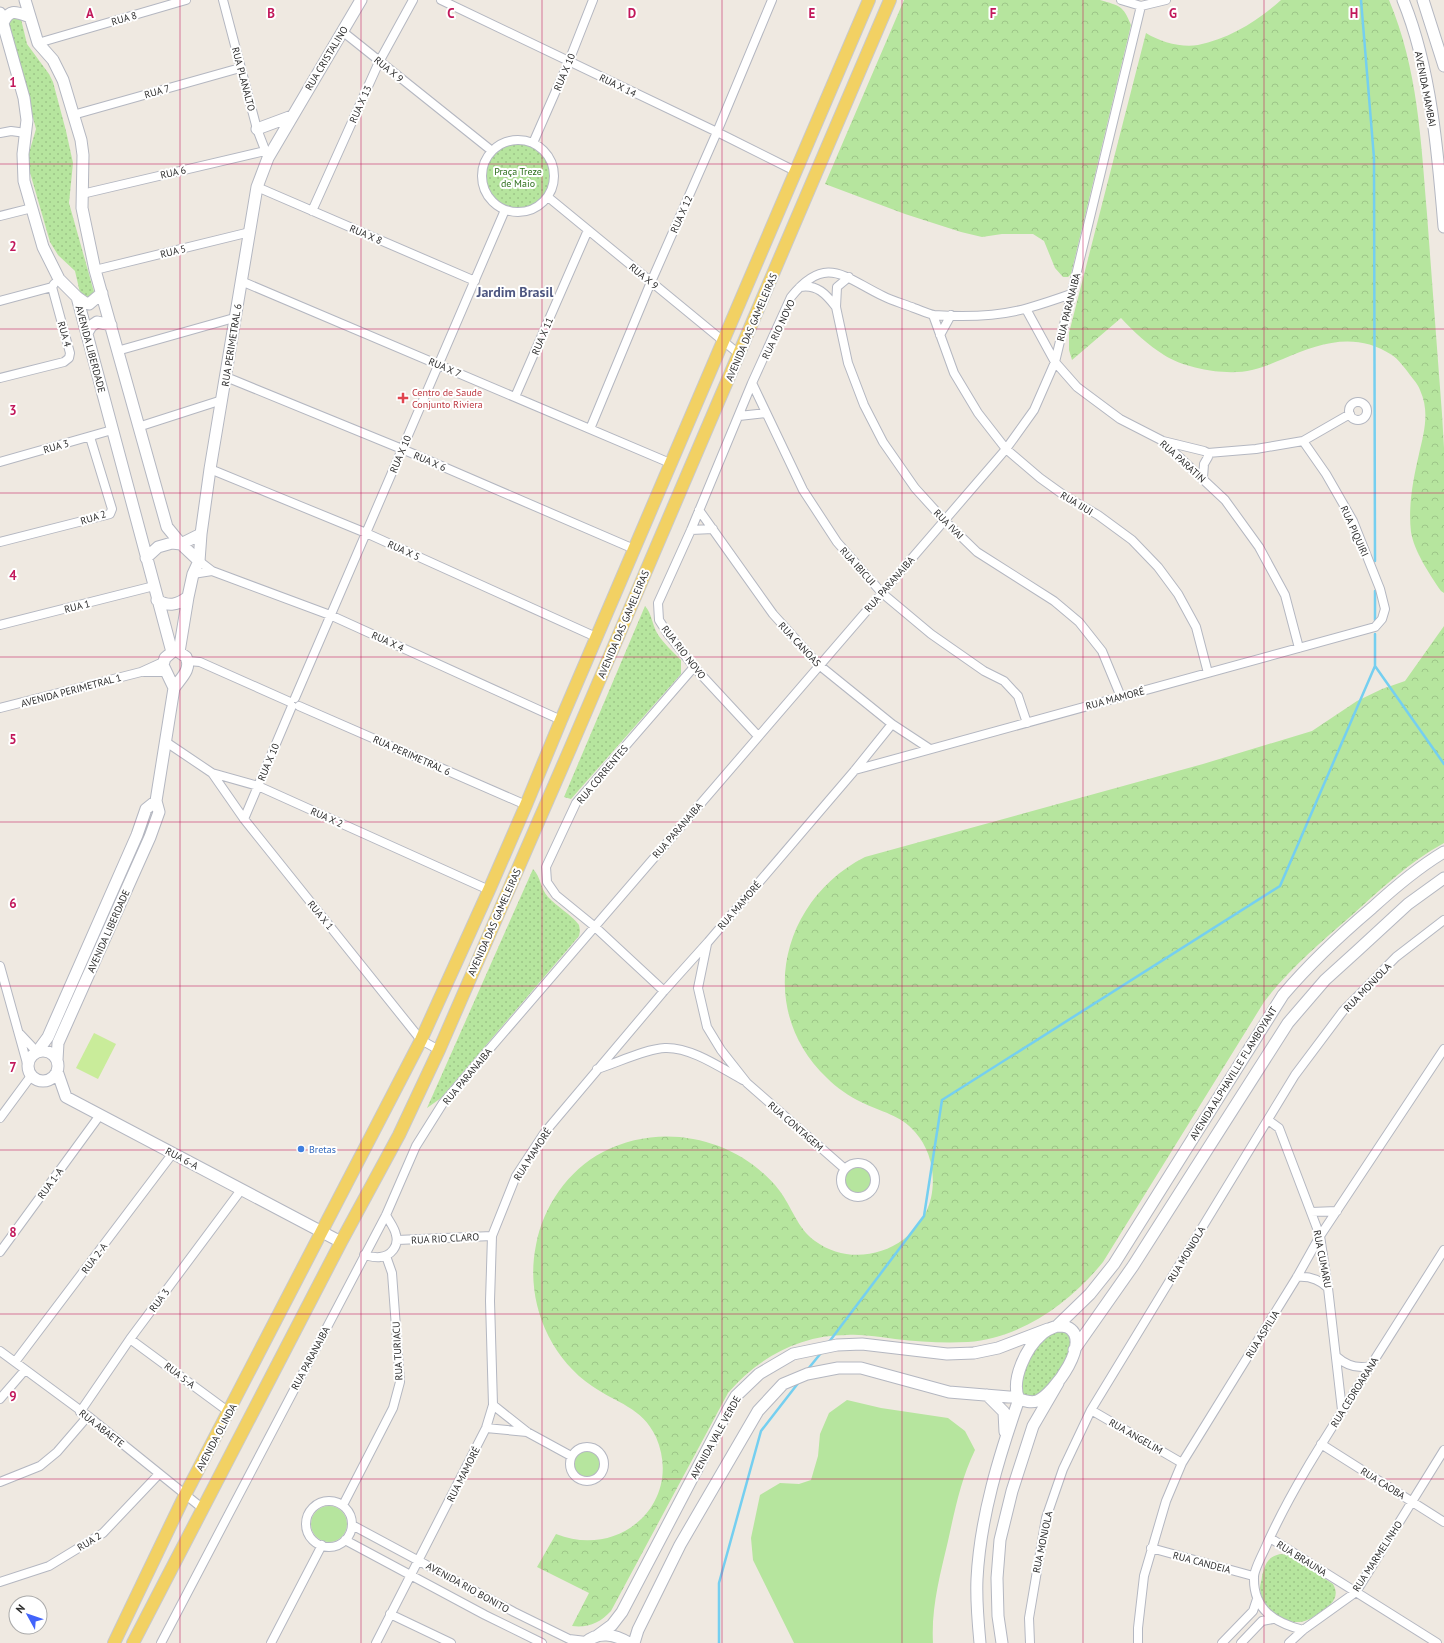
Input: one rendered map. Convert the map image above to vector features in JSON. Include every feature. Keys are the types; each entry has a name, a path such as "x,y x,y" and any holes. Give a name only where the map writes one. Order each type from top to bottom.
{"main road":[{"name":"AVENIDA DAS GAMELEIRAS","path":"323,1232 421,1040 489,890 722,340 869,0"},
{"name":"AVENIDA DAS GAMELEIRAS","path":"341,1242 398,1135 438,1050 570,749 890,0"},
{"path":"561,720 569,724 571,728 570,749"},
{"name":"AVENIDA OLINDA","path":"114,1643 185,1495 323,1232"},
{"name":"AVENIDA OLINDA","path":"133,1643 341,1242"}],"street":[{"path":"25,0 38,43 53,60 63,80 81,140 83,155 82,208 117,351 167,527 181,544 199,561"},
{"name":"RUA 8","path":"38,43 186,0"},
{"name":"RUA PLANALTO","path":"223,0 257,129 266,154"},
{"name":"RUA CRISTALINO","path":"266,154 292,116 361,0"},
{"name":"RUA X 13","path":"312,211 379,62 413,0"},
{"name":"RUA X 14","path":"441,0 795,171"},
{"name":"RUA X 10","path":"533,143 569,61 593,0"},
{"name":"RUA X 12","path":"590,429 651,282 717,132 772,0"},
{"path":"1121,0 1141,6 1166,0"},
{"name":"AVENIDA MAMBAI","path":"1403,0 1423,67 1438,151 1444,227"},
{"name":"AVENIDA MAMBAI","path":"1423,0 1444,66"},
{"name":"RUA PARANAIBA","path":"161,1643 386,1215 416,1146 443,1103 1006,448 1034,410 1055,362 1141,6"},
{"path":"1,18 17,12 30,17"},
{"name":"AVENIDA LIBERDADE","path":"1,18 24,98 27,120 23,154 24,181 55,283 77,297 172,652 165,658 165,669"},
{"name":"RUA X 9","path":"342,31 492,151"},
{"name":"RUA 7","path":"73,115 240,68"},
{"path":"257,129 292,116"},
{"path":"0,133 11,131 26,133"},
{"path":"522,140 533,143 542,148 549,157 553,166 554,182 548,197 540,206 529,211 517,213 505,210 495,205 487,196 483,184 482,173 485,161 492,151 511,141 522,140"},
{"name":"RUA 6","path":"82,194 266,154"},
{"name":"RUA PERIMETRAL 6","path":"266,154 257,187 242,281 234,318 226,377 200,534 199,561 193,574 179,652 183,654 188,661 200,662 526,805"},
{"name":"RUA X 8","path":"257,187 474,281"},
{"name":"RUA X 9","path":"548,197 739,354"},
{"path":"0,216 32,208"},
{"name":"RUA X 10","path":"244,818 505,210"},
{"name":"RUA X 11","path":"515,397 588,230"},
{"name":"RUA 5","path":"96,270 250,232"},
{"name":"RUA RIO NOVO","path":"758,736 694,667 659,620 658,603 691,530 752,383 791,297 809,279 823,273 834,272 849,277 883,296 932,314 983,315 1026,309 1071,294"},
{"name":"RUA IVAI","path":"849,277 837,287 836,307 848,363 864,405 882,442 915,488 944,520 977,552 1054,601 1079,622 1102,651 1120,697"},
{"name":"RUA X 7","path":"242,281 670,463"},
{"path":"0,301 55,283"},
{"name":"RUA 4","path":"0,378 64,362 68,358 70,353 55,283"},
{"path":"800,287 810,286 819,289 836,307"},
{"path":"77,297 89,304 102,293"},
{"name":"RUA PARATIN","path":"1026,309 1055,362 1077,387 1120,419 1161,440 1225,500 1259,547 1284,595 1299,648"},
{"name":"RUA IJUI","path":"932,314 954,373 978,413 1006,448 1040,478 1132,540 1158,567 1178,594 1196,627 1208,673"},
{"path":"940,335 951,315"},
{"path":"117,351 234,318"},
{"path":"87,333 91,326 97,322 111,325"},
{"name":"RUA X 6","path":"226,377 402,449 634,549"},
{"name":"RUA IBICUI","path":"752,383 807,497 837,542 882,593 931,634 984,671 1004,681 1018,696 1027,723"},
{"path":"138,427 222,400"},
{"path":"739,416 766,413"},
{"path":"1161,440 1208,453 1256,449 1303,441 1350,414"},
{"name":"RUA 3","path":"0,462 112,430"},
{"name":"RUA 2","path":"0,542 110,514 112,509 90,437"},
{"name":"RUA PIQUIRI","path":"1303,441 1326,474 1353,521 1380,589 1385,609 1382,619 1375,627"},
{"path":"1203,478 1204,464 1208,457 1208,453"},
{"name":"RUA X 5","path":"210,469 366,533 596,637"},
{"name":"RUA CANOAS","path":"699,510 773,614 819,665 892,724 930,749"},
{"path":"691,530 713,529"},
{"path":"146,558 153,550 163,545 181,544 200,534"},
{"name":"RUA X 4","path":"199,561 212,571 330,615 561,720"},
{"name":"RUA X 4","path":"193,574 212,571"},
{"name":"RUA 1","path":"0,625 154,586"},
{"path":"157,600 170,605 177,604 188,597"},
{"name":"RUA MAMORÉ","path":"855,770 1375,627"},
{"name":"AVENIDA LIBERDADE","path":"57,1066 58,1043 150,837 159,812 156,801 174,688 188,669 188,661"},
{"name":"RUA CORRENTES","path":"664,991 594,926 556,895 547,882 546,868 576,803 694,667"},
{"path":"165,669 174,677 182,676"},
{"path":"165,669 174,688"},
{"name":"AVENIDA PERIMETRAL 1","path":"0,708 141,672 165,669"},
{"name":"RUA MAMORÉ","path":"376,1643 486,1428 493,1405 490,1301 492,1236 516,1176 545,1132 597,1069 708,942 855,770 892,724"},
{"name":"RUA X 2","path":"166,742 212,773 258,786 489,890"},
{"name":"RUA X 1","path":"212,773 244,818 421,1040 438,1050"},
{"name":"AVENIDA LIBERDADE","path":"37,1052 48,1037 137,835 146,808 156,801"},
{"name":"AVENIDA ALPHAVILLE FLAMBOYANT","path":"1019,1397 1016,1386 1022,1361 1030,1347 1040,1336 1052,1328 1090,1294 1114,1264 1282,995 1307,966 1334,940 1410,874 1444,852"},
{"name":"AVENIDA ALPHAVILLE FLAMBOYANT","path":"1074,1350 1133,1266 1288,1023 1325,980 1356,951 1408,904 1444,878"},
{"name":"RUA MONJOLA","path":"1030,1643 1029,1618 1046,1518 1063,1469 1091,1410 1295,1075 1343,1011 1396,957 1444,923"},
{"name":"RUA CONTAGEM","path":"708,942 698,988 707,1027 721,1050 747,1083 845,1169"},
{"path":"0,966 16,1029 30,1072 41,1081 46,1081 55,1076 57,1066 51,1053 47,1051 37,1052 30,1058 30,1072 0,1118"},
{"path":"16,1029 37,1052"},
{"name":"RUA CONTAGEM","path":"597,1069 634,1056 665,1048 688,1052 710,1061 747,1083"},
{"name":"RUA ASPILIA","path":"1138,1643 1138,1628 1144,1576 1166,1501 1182,1463 1297,1278 1320,1236 1444,1049"},
{"path":"710,1061 721,1050"},
{"name":"RUA 6-A","path":"57,1066 66,1097 341,1242"},
{"name":"RUA 1-A","path":"0,1252 100,1115"},
{"name":"RUA CUMARU","path":"1268,1120 1279,1128 1320,1236 1337,1357 1342,1410"},
{"name":"RUA 2-A","path":"15,1362 173,1153"},
{"path":"860,1164 869,1168 875,1177 875,1182 870,1192 860,1197 849,1195 842,1186 841,1180 845,1169 850,1166 860,1164"},
{"name":"RUA 3","path":"80,1412 130,1339 241,1190"},
{"path":"1311,1212 1337,1211"},
{"name":"RUA RIO CLARO","path":"386,1215 396,1233 398,1240 395,1249 386,1256"},
{"name":"RUA RIO CLARO","path":"398,1240 492,1236"},
{"name":"RUA CEDROARANA","path":"1270,1538 1283,1510 1321,1444 1444,1250"},
{"path":"364,1255 378,1258 386,1256"},
{"name":"RUA TURIACU","path":"343,1505 392,1408 400,1382 392,1273 386,1256"},
{"path":"1297,1278 1311,1278 1321,1282 1328,1288"},
{"path":"1002,1643 998,1616 997,1578 1000,1540 1012,1491 1033,1426 1069,1367 1074,1350 1075,1341 1073,1334 1067,1327 1052,1328"},
{"name":"AVENIDA VALE VERDE","path":"597,1636 612,1625 622,1612 729,1408 736,1396 759,1374 793,1354 837,1345 862,1344 947,1354 974,1353 998,1348 1052,1328"},
{"name":"RUA 5-A","path":"130,1339 229,1412"},
{"name":"RUA ABAETE","path":"0,1351 80,1412 88,1416 202,1508"},
{"path":"1337,1357 1344,1363 1354,1367 1370,1366"},
{"path":"634,1643 638,1630 680,1545 758,1411 783,1384 807,1374 838,1368 861,1368 949,1392 1019,1397 1029,1402 1037,1401 1046,1395 1058,1383"},
{"path":"0,1399 25,1370"},
{"path":"987,1395 1004,1412 1006,1441"},
{"path":"980,1643 977,1618 977,1580 981,1540 991,1488 1019,1397"},
{"path":"493,1405 527,1432 571,1456"},
{"name":"RUA ANGELIM","path":"1091,1410 1182,1463"},
{"path":"0,1482 40,1466 57,1452 88,1416"},
{"path":"486,1428 527,1432"},
{"name":"RUA CAOBA","path":"1321,1444 1444,1522"},
{"path":"583,1447 594,1448 604,1460 603,1470 593,1481 588,1482 578,1480 571,1472 569,1467 571,1456 574,1452 583,1447"},
{"name":"RUA MARMELINHO","path":"1289,1643 1303,1630 1356,1592 1444,1450"},
{"name":"RUA 2","path":"0,1582 49,1566 103,1533 159,1474"},
{"path":"328,1501 343,1505 348,1511 352,1525 351,1531 345,1540 334,1546 322,1545 315,1542 310,1536 306,1520 314,1507 320,1503 328,1501"},
{"name":"AVENIDA RIO BONITO","path":"352,1525 500,1605 569,1639 586,1642"},
{"name":"RUA BRAUNA","path":"1254,1576 1270,1538 1437,1643"},
{"name":"AVENIDA RIO BONITO","path":"345,1540 485,1615 542,1643"},
{"path":"271,1643 322,1545"},
{"name":"RUA CANDEIA","path":"1151,1548 1254,1576"},
{"path":"1254,1576 1257,1599 1265,1611 1274,1619 1288,1626 1303,1630"},
{"path":"1222,1643 1252,1611 1257,1599"},
{"path":"390,1614 451,1643"},
{"path":"1241,1643 1262,1621 1274,1619"},
{"path":"586,1642 597,1636 608,1634 619,1637 629,1643"}],"green space":[{"path":"904,0 1100,0 1120,7 1126,14 1131,25 1071,274 1068,277 1063,277 1055,268 1044,241 1033,234 1002,234 982,237 961,232 905,214 825,184"},
{"path":"1281,0 1389,0 1399,26 1417,106 1427,214 1444,448 1444,593 1441,591 1423,563 1415,547 1411,532 1410,512 1412,493 1423,438 1425,406 1419,388 1397,359 1392,355 1365,343 1338,342 1310,348 1260,368 1242,372 1219,372 1195,367 1173,360 1152,347 1121,318 1072,360 1069,350 1069,333 1146,33 1171,44 1185,46 1198,45 1221,38 1243,28 1263,15"},
{"path":"11,17 21,19 27,44 49,74 53,82 73,163 69,203 94,292 93,298 81,297 75,271 58,255 50,242 29,169 29,153 36,129 8,20"},
{"name":"Praça Treze de Maio","path":"512,144 524,144 541,153 548,164 550,176 548,188 541,199 524,208 512,208 500,203 491,194 486,182 486,170 491,158 500,149"},
{"path":"645,606 659,637 681,660 681,674 571,799 564,797"},
{"path":"1444,626 1444,843 1419,859 1384,886 1305,957 1284,978 1264,1002 1103,1262 1090,1277 1060,1304 1043,1316 1007,1334 988,1339 968,1342 941,1342 913,1341 859,1335 829,1336 796,1344 766,1359 752,1369 728,1393 611,1611 603,1619 593,1624 572,1626 589,1593 537,1567 556,1534 580,1540 603,1539 623,1532 640,1520 654,1503 661,1483 662,1461 656,1437 650,1427 636,1412 601,1392 576,1373 552,1342 543,1324 537,1305 534,1285 533,1265 536,1245 544,1217 559,1191 568,1179 590,1160 603,1152 626,1143 650,1138 674,1137 698,1140 721,1147 742,1158 762,1172 779,1190 799,1224 809,1236 832,1250 849,1254 867,1254 884,1250 900,1242 914,1230 924,1215 931,1198 933,1181 931,1163 925,1147 909,1126 890,1114 857,1100 843,1092 831,1082 804,1051 791,1021 785,990 787,958 797,928 813,900 836,876 865,857 1203,764 1312,731 1357,701 1382,689 1405,681"},
{"path":"533,869 538,875 545,894 579,925 579,936 441,1098 427,1108"},
{"path":"94,1033 116,1044 98,1079 76,1068"},
{"path":"858,1166 868,1170 872,1180 868,1190 858,1194 848,1190 844,1180 848,1170"},
{"path":"1058,1330 1064,1331 1070,1340 1067,1359 1055,1380 1036,1396 1027,1396 1023,1393 1021,1388 1021,1381 1028,1359 1034,1349 1044,1338"},
{"path":"847,1400 881,1408 948,1418 965,1431 975,1450 959,1494 939,1579 933,1617 933,1643 794,1643 753,1560 751,1538 760,1495 780,1483 799,1484 811,1480 818,1456 820,1434 829,1413"},
{"path":"587,1451 596,1455 600,1464 596,1473 587,1477 578,1473 574,1464 578,1455"},
{"path":"333,1506 342,1511 346,1517 346,1531 342,1537 333,1542 325,1542 316,1537 312,1531 311,1520 316,1511 322,1507"},
{"path":"1280,1554 1288,1555 1333,1584 1336,1593 1333,1601 1308,1620 1293,1622 1279,1617 1268,1608 1261,1595 1260,1588 1264,1568 1269,1559"}],"waterway":[{"path":"1361,0 1374,158 1375,561"},
{"path":"1375,591 1375,620"},
{"path":"829,1342 924,1216 942,1100 1280,886 1375,666 1375,634"},
{"path":"1375,666 1444,764"},
{"path":"808,1369 821,1353"},
{"path":"719,1643 719,1583 761,1431 799,1382"}],"place":[{"name":"Centro de Saude Conjunto Riviera","path":"403,398"},
{"name":"Bretas","path":"301,1149"}],"district":[{"name":"Jardim Brasil","path":"515,292"}]}
